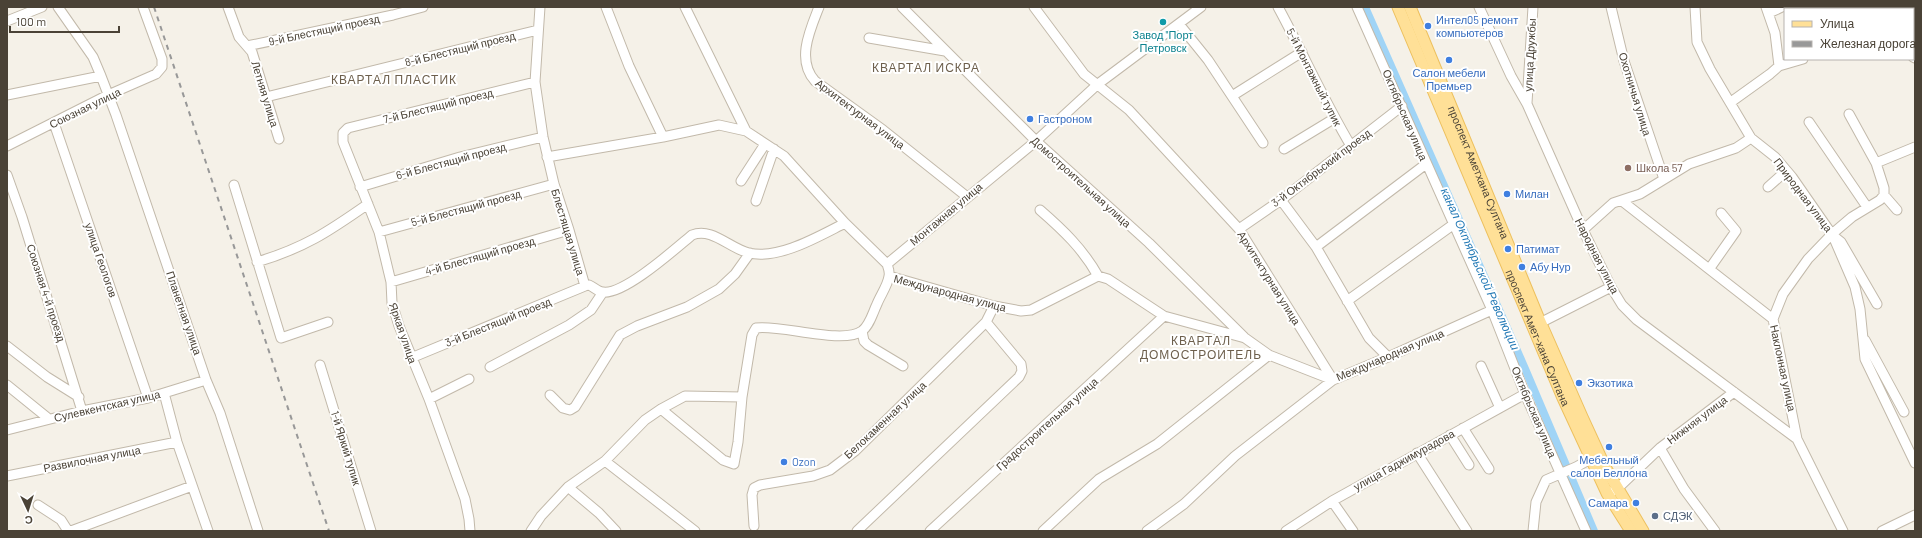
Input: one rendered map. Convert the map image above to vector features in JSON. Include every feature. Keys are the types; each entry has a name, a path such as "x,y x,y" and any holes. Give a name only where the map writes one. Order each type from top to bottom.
{"main road":[{"name":"проспект Амет-хана Султана","path":"1398,7 1537,325 1563,398 1596,456 1607,493 1631,531"},
{"name":"проспект Аметхана Султана","path":"1410,7 1537,325"},
{"path":"1596,456 1605,467 1643,531"}],"street":[{"path":"7,21 25,10 42,7"},
{"name":"Планетная улица","path":"58,7 93,57 116,115 206,380 220,413 258,531"},
{"name":"Союзная улица","path":"7,146 156,74 162,67 162,59 143,7"},
{"name":"Летняя улица","path":"228,7 239,37 252,52 279,139"},
{"name":"9-й Блестящий проезд","path":"247,46 393,15 423,7"},
{"name":"Блестящая улица","path":"540,7 536,82 547,157 554,184 570,230 585,286 589,285 603,292"},
{"path":"606,7 629,66 663,137"},
{"path":"685,7 746,131"},
{"name":"Архитектурная улица","path":"819,7 807,40 805,64 809,74 815,81 883,130 966,196"},
{"name":"Домостроительная улица","path":"902,7 1036,140 1149,242 1245,338"},
{"name":"Архитектурная улица","path":"1034,7 1084,74 1129,110 1239,229 1333,380"},
{"name":"Монтажная улица","path":"887,264 966,196 1036,140 1098,84 1179,24 1192,10 1201,7"},
{"name":"5-й Монтажный тупик","path":"1278,7 1351,146"},
{"name":"Октябрьская улица","path":"1357,7 1492,310 1560,474 1586,531"},
{"name":"Народная улица","path":"1479,7 1511,76 1527,104 1583,230 1611,287 1622,305 1637,320 1798,439"},
{"name":"улица Дружбы","path":"1527,104 1533,7"},
{"name":"Охотничья улица","path":"1611,7 1624,61 1664,179"},
{"name":"Природная улица","path":"1695,7 1696,42 1710,69 1751,138 1775,157 1833,235 1855,287 1865,359 1888,403 1915,463"},
{"path":"1778,66 1775,33 1767,10 1782,7"},
{"path":"1179,24 1208,60 1263,144"},
{"name":"8-й Блестящий проезд","path":"266,97 538,30"},
{"path":"869,38 945,51"},
{"path":"1232,96 1302,52"},
{"path":"1731,102 1770,74 1778,66 1799,60"},
{"path":"7,95 101,76"},
{"name":"7-й Блестящий проезд","path":"343,133 348,128 536,82"},
{"name":"3-й Октябрьский проезд","path":"1239,229 1280,200 1402,106"},
{"path":"1850,114 1876,163 1884,188 1884,195 1897,210"},
{"path":"1284,149 1335,118"},
{"path":"1809,122 1868,207"},
{"name":"улица Геологов","path":"54,123 148,398"},
{"name":"Международная улица","path":"547,157 663,137 719,125 734,127 746,131 784,156 817,190 845,223 887,264"},
{"name":"Яркая улица","path":"343,133 343,142 379,232 391,282 392,303 399,326 429,399 465,499 470,519 470,531"},
{"name":"6-й Блестящий проезд","path":"360,187 460,157 543,137"},
{"path":"1583,230 1609,206 1640,194 1689,164 1736,148 1751,138"},
{"path":"741,181 765,144"},
{"path":"1876,163 1915,147"},
{"path":"756,201 774,149"},
{"path":"1316,247 1426,164"},
{"path":"1768,187 1786,171"},
{"name":"Союзная 4-й проезд","path":"7,175 79,397 82,411"},
{"name":"5-й Блестящий проезд","path":"379,232 554,184"},
{"path":"234,185 281,338 328,322"},
{"name":"Наклонная улица","path":"1843,531 1798,439 1773,319 1783,294 1808,259 1852,217 1880,200 1884,195"},
{"path":"1280,200 1316,247 1369,338 1388,357"},
{"path":"1622,200 1773,319"},
{"path":"257,262 289,252 310,243 368,204"},
{"path":"1040,210 1065,231 1088,257 1098,276"},
{"path":"1710,268 1736,231 1721,213"},
{"path":"490,367 568,325 591,310 603,292 608,292 637,279 692,235 700,232 708,233 750,253 769,253 791,248 845,223"},
{"path":"1347,301 1454,224"},
{"name":"4-й Блестящий проезд","path":"391,282 570,230"},
{"path":"1833,235 1841,242 1877,304"},
{"path":"550,395 564,408 570,410 575,407 620,335 637,326 688,307 718,290 735,274 750,253"},
{"path":"661,408 723,460 734,464 738,442 742,397 752,335 756,328 764,327 835,335 847,335 862,331 869,322 889,276 887,264"},
{"name":"Международная улица","path":"889,276 994,306 1021,311 1032,310 1098,276 1108,279 1164,316 1245,338 1269,355 1333,380 1492,310"},
{"name":"3-й Блестящий проезд","path":"411,358 585,286"},
{"path":"1537,325 1611,287"},
{"name":"Белокаменная улица","path":"754,526 752,495 754,488 760,485 813,476 830,470 855,451 986,322 994,306"},
{"name":"Градостроительная улица","path":"930,531 1164,316"},
{"path":"857,531 1019,377 1022,371 1021,364 986,322"},
{"path":"862,331 864,341 868,345 903,366"},
{"path":"1863,337 1904,412"},
{"path":"7,346 47,377 79,397"},
{"path":"1043,531 1099,480 1157,444 1269,355"},
{"name":"1-й Яркий тупик","path":"320,365 371,531"},
{"path":"1481,366 1500,408"},
{"path":"429,399 469,379"},
{"name":"Сулевкентская улица","path":"7,430 82,411 148,398 206,380"},
{"path":"1147,531 1184,504 1235,456 1333,380"},
{"path":"7,385 49,419"},
{"name":"Нижняя улица","path":"1607,493 1618,488 1660,448 1734,392"},
{"path":"164,393 177,442 206,530"},
{"name":"улица Гаджимурадова","path":"1286,531 1332,501 1526,394"},
{"path":"531,531 540,516 568,487 605,461 645,420 661,408 685,396 742,397"},
{"path":"1463,428 1488,469"},
{"path":"1450,435 1469,465"},
{"name":"Развилочная улица","path":"7,476 177,442"},
{"name":"Нижняя улица","path":"1660,448 1684,489 1715,531"},
{"path":"1417,453 1467,531"},
{"path":"1533,531 1536,502 1546,480 1576,467 1596,456"},
{"path":"605,461 695,531"},
{"path":"38,505 61,520 69,531 192,486"},
{"path":"568,487 599,513 616,531"},
{"path":"1332,501 1352,531"},
{"path":"1882,531 1915,515"}],"waterway":[{"name":"канал Октябрьской Революции","path":"1365,7 1526,371 1594,531"}],"railway":[{"path":"154,7 329,531"}],"place":[{"name":"Завод \"Порт Петровск","path":"1163,22"},
{"name":"Интел05 ремонт компьютеров","path":"1428,26"},
{"name":"Салон мебели Премьер","path":"1449,60"},
{"name":"Гастроном","path":"1030,119"},
{"name":"Школа 57","path":"1628,168"},
{"name":"Милан","path":"1507,194"},
{"name":"Патимат","path":"1508,249"},
{"name":"Абу Нур","path":"1522,267"},
{"name":"Экзотика","path":"1579,383"},
{"name":"Мебельный салон Беллона","path":"1609,447"},
{"name":"Ozon","path":"784,462"},
{"name":"Самара","path":"1636,503"},
{"name":"СДЭК","path":"1655,516"}],"district":[{"name":"КВАРТАЛ ИСКРА","path":"926,68"},
{"name":"КВАРТАЛ ПЛАСТИК","path":"394,80"},
{"name":"КВАРТАЛ ДОМОСТРОИТЕЛЬ","path":"1201,348"}]}
